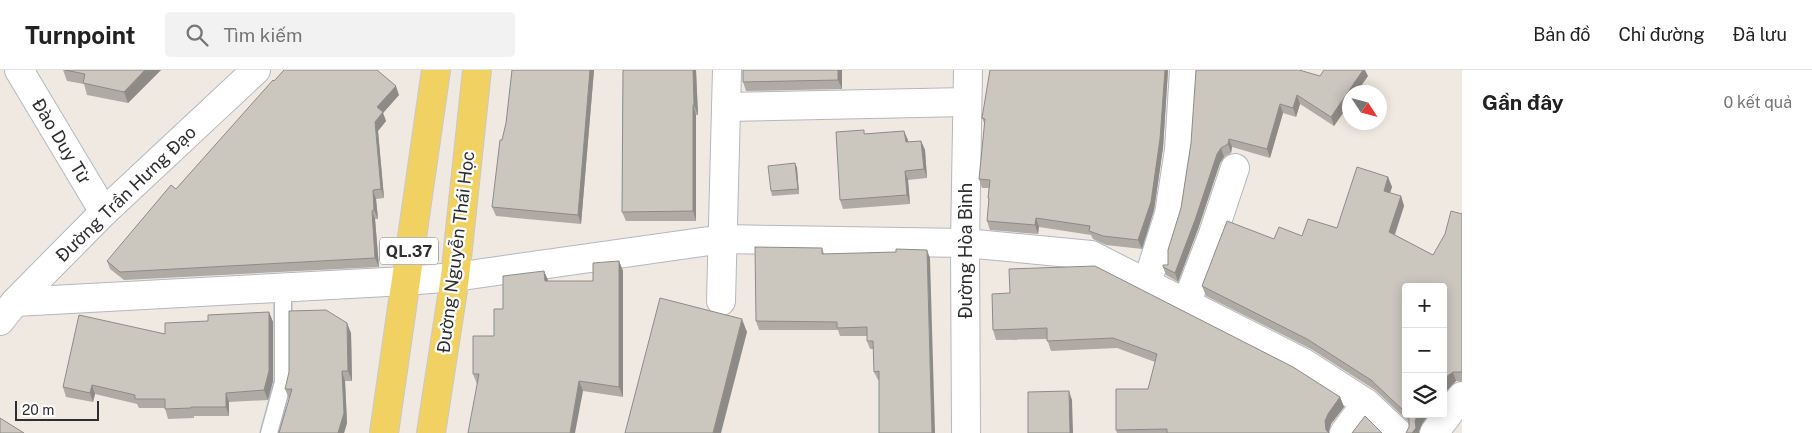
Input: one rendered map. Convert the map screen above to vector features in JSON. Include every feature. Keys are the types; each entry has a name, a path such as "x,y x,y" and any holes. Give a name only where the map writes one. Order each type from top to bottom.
{"main road":[{"name":"QL.37","path":"384,433 436,70"},
{"name":"Đường Nguyễn Thái Học","path":"431,433 456,277 477,70"}],"street":[{"name":"Đào Duy Từ","path":"19,70 104,212"},
{"name":"Đường Trần Hưng Đạo","path":"8,312 104,212 256,70"},
{"path":"721,301 727,70"},
{"name":"Đường Hòa Bình","path":"966,433 965,243 968,70"},
{"path":"1146,284 1169,214 1179,150 1184,70"},
{"path":"726,107 967,102"},
{"path":"1186,304 1213,234 1235,168"},
{"path":"8,312 283,288 456,277 723,239 965,243 1091,255 1304,363 1366,403 1398,433"},
{"path":"1434,433 1462,396"},
{"path":"1344,433 1366,403"}],"lane":[{"path":"269,433 283,382 283,288"}],"building":[{"path":"65,70 145,70 124,92 83,83 85,74"},
{"path":"284,70 377,70 396,86 377,107 383,112 375,122 381,189 373,190 374,210 372,211 375,258 120,272 107,261 171,185 176,189"},
{"path":"512,70 590,70 578,215 492,207 500,140 502,140 506,123"},
{"path":"623,70 693,70 693,211 622,212"},
{"path":"743,70 838,70 838,80 743,82"},
{"path":"990,70 1165,70 1160,139 1151,202 1138,240 1103,236 1089,231 1090,226 1036,218 1035,225 987,221 990,180 979,179 985,119 982,118"},
{"path":"1196,70 1299,70 1320,76 1324,70 1363,70 1353,85 1342,85 1342,101 1331,117 1297,95 1293,108 1280,104 1267,149 1229,139 1228,144 1221,148 1217,154 1175,273 1163,267 1163,265 1168,265 1168,250 1181,208 1191,143"},
{"path":"864,130 864,134 904,131 906,142 921,141 924,169 905,171 907,195 840,200 836,132"},
{"path":"795,163 798,189 771,191 768,166"},
{"path":"1357,167 1388,177 1384,191 1401,196 1389,232 1433,255 1445,234 1451,211 1462,214 1462,372 1453,372 1447,376 1447,283 1402,283 1402,409 1371,380 1307,339 1202,286 1227,221 1274,239 1279,227 1302,236 1308,219 1337,228"},
{"path":"755,247 822,248 822,254 896,252 896,249 927,250 932,433 879,433 879,371 874,372 873,341 867,341 867,327 837,328 837,322 756,321"},
{"path":"619,261 619,387 579,381 570,433 468,433 479,374 473,374 473,336 494,336 494,309 503,309 503,276 544,271 545,281 593,281 593,263"},
{"path":"1095,266 1293,367 1340,397 1325,421 1326,430 1329,433 1167,433 1167,429 1116,430 1116,389 1148,389 1157,354 1113,338 1047,341 1047,328 993,330 992,294 1010,293 1009,269"},
{"path":"660,298 742,319 713,433 625,433"},
{"path":"326,310 347,323 348,371 342,371 344,413 338,433 279,433 292,389 285,389 289,372 289,311"},
{"path":"269,312 269,371 264,390 226,393 226,407 165,409 165,399 135,399 135,395 92,385 90,393 63,387 79,315 165,334 165,323 208,321 208,315"},
{"path":"1069,391 1070,433 1028,433 1028,392"},
{"path":"1365,416 1382,433 1352,433"},
{"path":"0,418 24,433 0,433"},
{"path":"1409,418 1416,418 1416,428 1412,433 1406,433 1409,427"}]}
